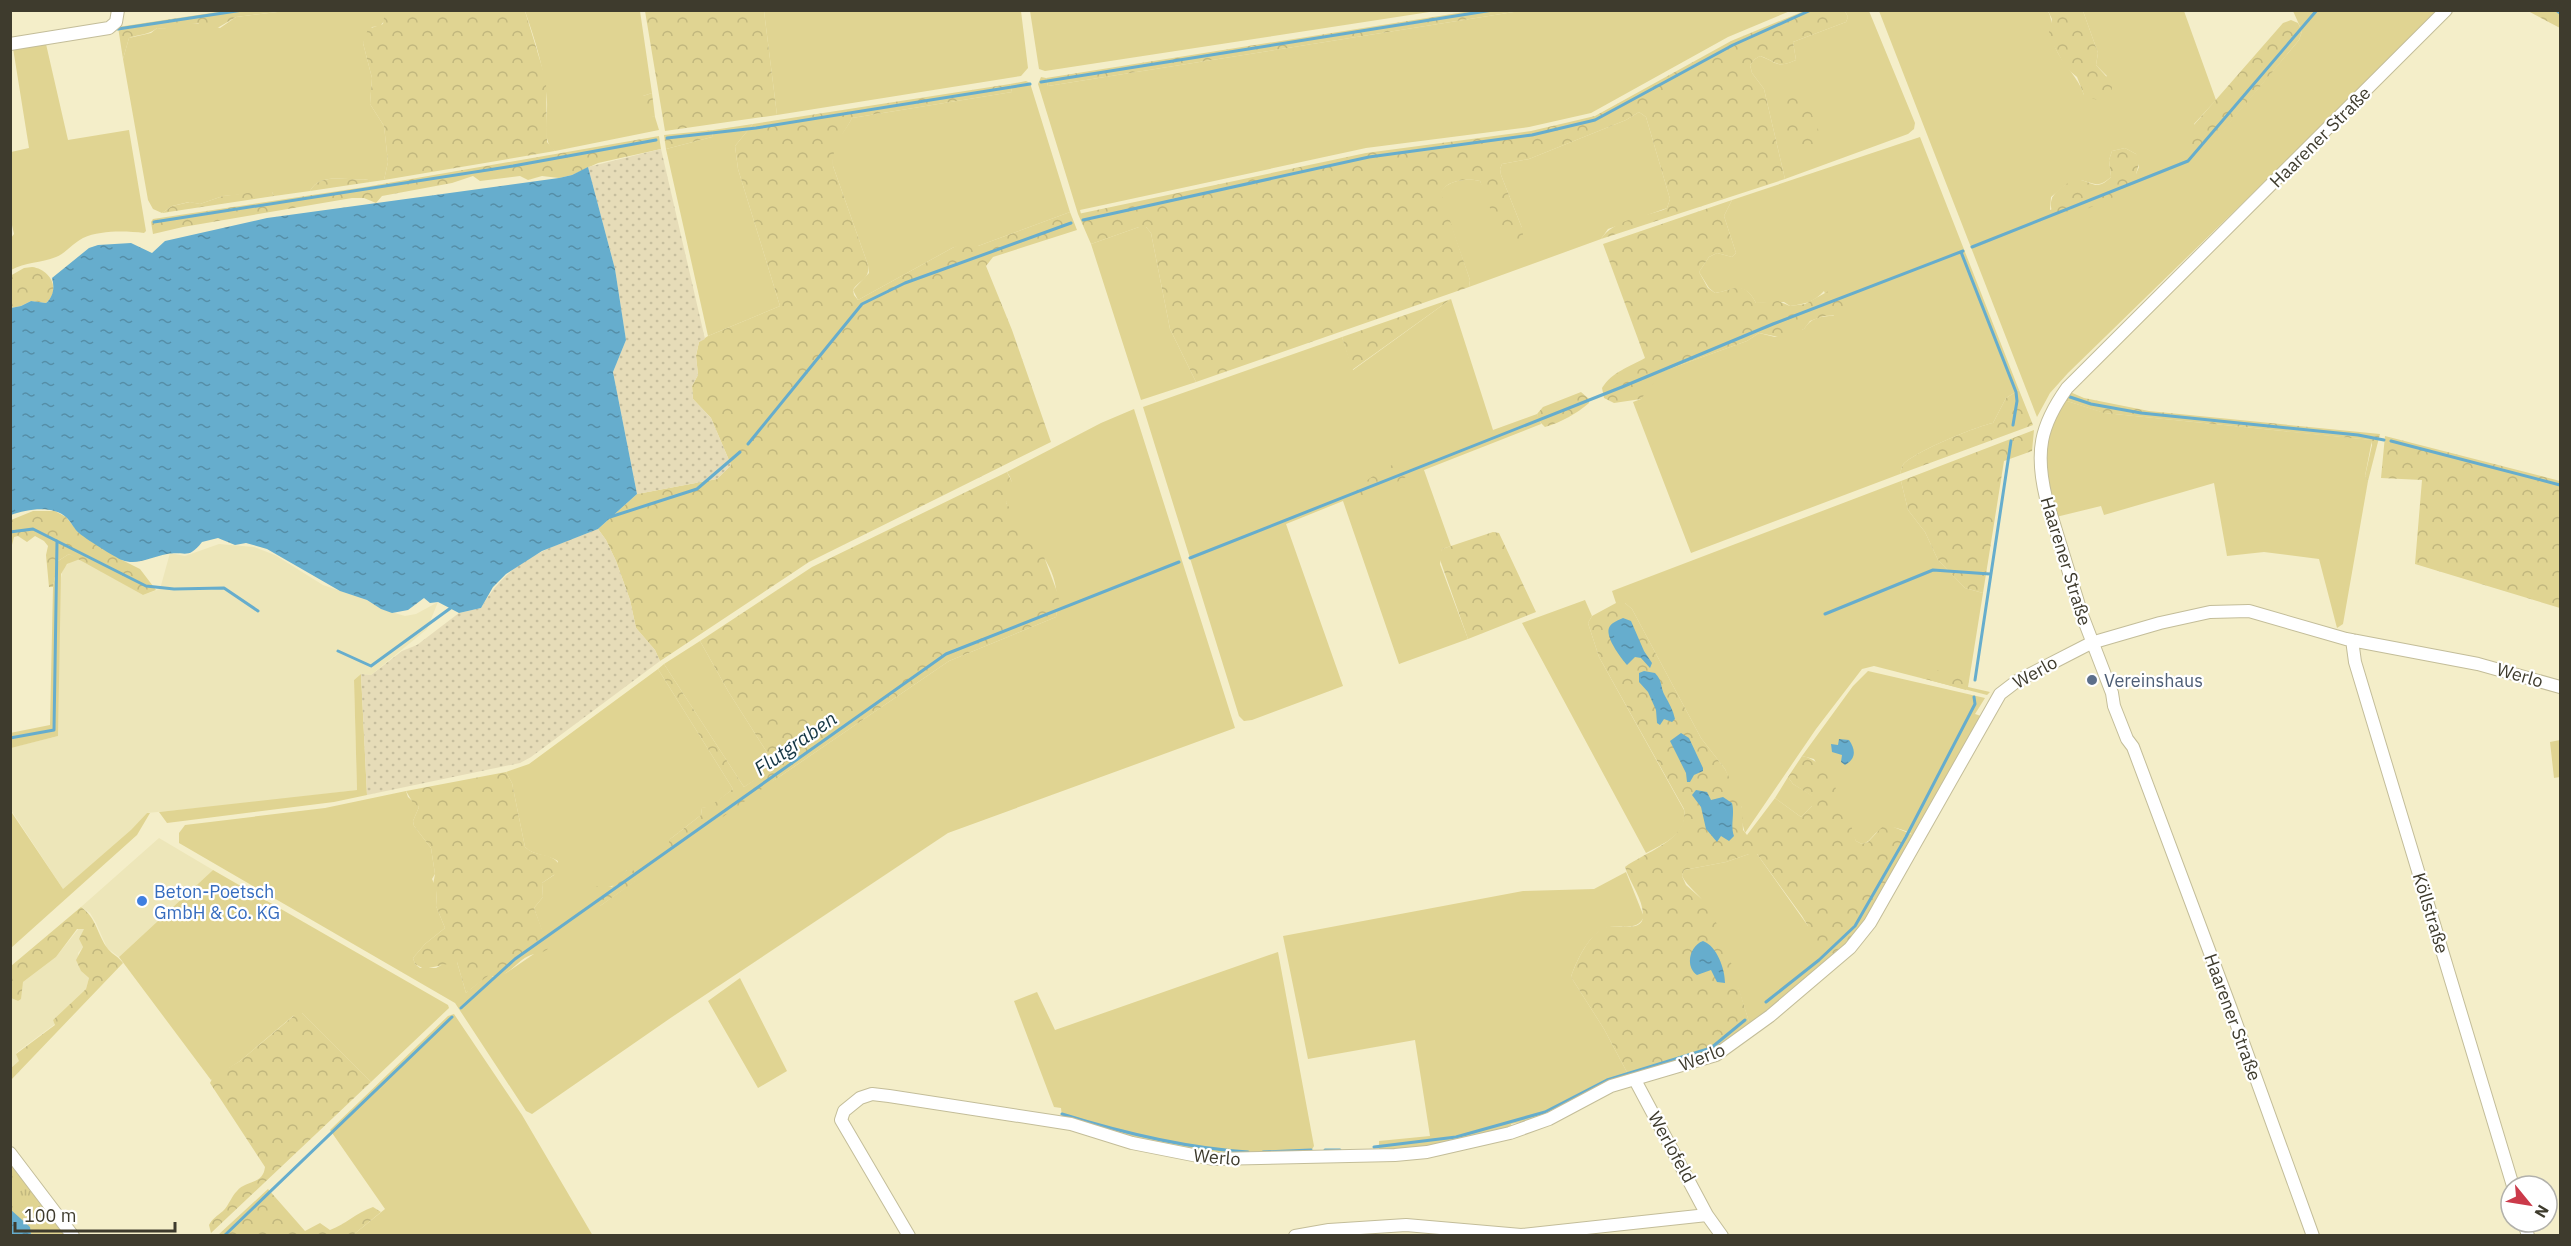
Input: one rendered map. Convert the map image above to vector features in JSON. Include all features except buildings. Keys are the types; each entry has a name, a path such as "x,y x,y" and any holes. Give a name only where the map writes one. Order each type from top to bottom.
{"street":[{"path":"10,44 109,28 116,22 118,10"},
{"name":"Haarener Straße","path":"2313,1236 2223,987 2091,643 2056,535 2042,479 2040,449 2050,414 2067,388 2446,10"},
{"name":"Werlo","path":"909,1236 841,1120 844,1112 866,1095 889,1096 1071,1124 1132,1143 1213,1159 1395,1155 1427,1152 1510,1133 1549,1119 1611,1086 1706,1058 1726,1049 1770,1016 1850,948 1870,923 1891,891 1981,724 2000,694 2017,681 2091,643 2160,623 2210,612 2249,611 2352,640 2478,663 2560,687"},
{"name":"Köllstraße","path":"2352,640 2355,662 2509,1174"},
{"name":"Werlofeld","path":"1635,1080 1707,1215 1722,1236"},
{"path":"10,1153 73,1236"},
{"path":"1295,1236 1329,1230 1406,1225 1521,1235 1707,1215"}],"shaded area":[{"path":"219,544 254,547 275,555 323,585 367,600 381,609 405,616 416,614 438,602 427,629 371,675 361,674 354,680 357,790 147,813 130,832 63,889 11,810 10,748 58,736 60,583 63,568 74,559 80,559 143,595 160,589 170,553 185,556"},
{"path":"159,838 213,870 119,957 107,948 90,913 81,907"},
{"path":"80,927 84,929 79,939 83,947 78,953 81,971 89,978 86,989 53,1020 55,1024 16,1053 20,1061 11,1068 11,998 18,1001 23,982 56,957"}],"green space":[{"path":"1030,10 1436,11 1045,71 1039,69"},
{"path":"1477,10 1520,11 1048,86 1046,78"},
{"path":"224,11 286,11 236,17 214,30 204,28 198,23 157,28 129,38 123,59 118,27"},
{"path":"286,11 385,11 386,19 380,26 372,27 363,43 372,78 370,104 384,126 388,162 384,180 370,182 368,179 328,179 315,185 310,191 274,196 272,192 223,196 200,204 189,202 172,206 162,213 153,209 148,200 123,59 129,38 151,33 157,28 186,23 220,28 236,17"},
{"path":"385,11 525,11 546,80 547,142 555,151 384,180 388,162 384,126 370,104 372,78 363,43 368,29 383,24"},
{"path":"525,11 640,11 652,93 643,96 649,115 655,117 659,130 555,151 548,142 544,79"},
{"path":"645,11 764,11 777,115 665,131"},
{"path":"764,11 1021,11 1028,68 1021,76 777,115"},
{"path":"1520,11 1790,11 1728,37 1591,113 1529,127 1366,148 1080,210 1081,214 1078,214 1038,84 1041,77 1046,78 1048,86"},
{"path":"1804,11 1845,11 1848,17 1846,22 1793,42 1796,60 1777,64 1760,56 1750,65 1752,73 1764,89 1785,179 1601,239 1613,227 1621,223 1667,208 1670,199 1646,117 1639,112 1626,120 1529,159 1502,164 1501,175 1522,228 1523,235 1519,241 1500,235 1480,181 1457,181 1443,189 1441,194 1470,280 1469,287 1196,382 1170,329 1151,233 1146,227 1139,227 1091,244 1078,214 1366,153 1531,131 1595,116 1731,41"},
{"path":"1845,11 1869,11 1915,123 1914,129 1908,134 1785,179 1764,89 1752,73 1750,65 1760,56 1777,64 1796,60 1793,42 1846,22 1848,17"},
{"path":"1879,11 2048,11 2055,47 2084,95 2107,76 2096,65 2098,53 2083,11 2184,11 2216,100 2194,124 2202,151 2206,150 2299,40 2302,31 2293,11 2440,11 2068,373 2050,393 2037,417","holes":["2125,148 2136,154 2139,167 2136,174 2050,210 2051,197 2064,186 2081,180 2100,184 2111,177 2109,160 2112,151"]},
{"path":"2048,11 2083,11 2098,53 2096,65 2113,84 2109,99 2097,100 2084,95 2077,77 2066,68 2053,44 2049,32 2052,19"},
{"path":"2528,11 2560,11 2560,28"},
{"path":"2291,20 2298,23 2302,31 2299,40 2206,151 2195,153 2185,145 2186,134 2283,23"},
{"path":"46,44 68,140 129,130 146,231 144,233 114,232 90,235 56,257 11,270 11,238 14,234 10,216 11,152 29,148 13,48"},
{"path":"1026,81 1030,83 1070,212 978,246 954,247 858,300 853,290 869,273 868,265 833,166 835,145 852,118 1012,92 1010,84"},
{"path":"1010,84 1012,92 852,118 836,146 833,166 868,265 866,277 853,290 858,300 954,247 967,243 978,246 1070,212 1077,230 993,257 986,266 1012,330 1051,442 809,562 660,661 655,650 636,628 630,600 616,561 598,529 637,494 717,479 731,465 711,418 693,399 692,386 698,375 696,356 699,342 708,336 780,306 738,169 735,146 753,124"},
{"path":"1787,89 1802,95 1815,122 1822,150 1814,157 1805,155 1798,149 1788,132 1782,112 1781,93"},
{"path":"652,93 655,117 649,116 639,105 643,96"},
{"path":"1639,112 1646,117 1670,199 1667,208 1608,229 1601,239 1469,287 1470,280 1440,194 1443,189 1457,181 1480,181 1522,228 1501,175 1502,164 1529,159 1626,120"},
{"path":"753,124 735,146 738,169 780,306 708,336 666,149 712,137 713,130"},
{"path":"713,130 712,137 666,149 664,135"},
{"path":"659,136 661,149 598,163 572,175 559,178 542,176 528,180 520,176 480,181 473,176 452,183 382,196 376,203 364,198 352,198 153,234 151,222 153,219 365,187"},
{"path":"1920,137 2019,390 2006,398 1993,423 1960,434 1918,454 1903,465 1900,474 1691,553 1633,402 1641,399 1655,374 1747,341 1759,333 1775,337 1804,329 1816,318 1834,316 1824,291 1809,302 1790,306 1784,302 1756,303 1752,296 1743,289 1715,293 1709,288 1699,272 1709,257 1717,253 1732,257 1736,253 1724,216 1732,200"},
{"path":"2125,148 2136,154 2140,160 2136,174 2138,179 2132,189 2066,218 2053,214 2051,202 2060,189 2075,179 2097,185 2106,182 2111,177 2109,160 2112,151"},
{"path":"328,179 369,179 370,182 310,191 321,181"},
{"path":"272,192 274,196 162,213 172,206 190,202 200,204 223,196"},
{"path":"1732,200 1724,216 1736,253 1732,257 1717,253 1709,257 1699,272 1708,288 1715,293 1743,288 1756,303 1778,301 1790,306 1805,304 1834,288 1844,290 1849,299 1843,315 1824,316 1810,321 1804,329 1784,338 1759,333 1747,341 1655,374 1655,381 1641,399 1614,403 1604,398 1602,388 1606,382 1621,370 1645,358 1603,244"},
{"path":"1139,227 1146,227 1151,233 1170,329 1196,382 1141,400 1091,244"},
{"path":"32,267 49,276 53,286 51,298 46,303 31,301 11,308 10,276 24,268"},
{"path":"1451,299 1493,430 1537,414 1541,424 1424,470 1451,546 1442,549 1440,564 1468,639 1399,664 1343,501 1286,524 1343,686 1244,721 1239,716 1143,407 1342,337 1353,370"},
{"path":"1451,299 1352,370 1342,337"},
{"path":"2019,390 2033,425 1900,474 1903,465 1918,454 1960,434 1993,423 2006,398"},
{"path":"1581,392 1589,399 1589,403 1579,411 1545,427 1539,421 1537,414 1543,407"},
{"path":"2070,392 2084,398 2149,411 2380,434 2368,481 2365,476 2372,445 2371,440 2104,413 2064,400"},
{"path":"2064,400 2105,413 2372,440 2365,476 2368,481 2343,624 2337,628 2319,559 2264,552 2227,556 2214,483 2104,515 2101,506 2056,517 2044,465 2049,429"},
{"path":"1134,409 1235,728 948,833 672,1017 532,1114 526,1111 455,1003 179,843 179,833 185,825 325,808 406,791 408,797 419,807 413,821 414,826 431,848 435,874 432,879 437,890 436,906 445,928 425,944 413,958 415,964 420,968 436,968 447,962 457,962 466,993 489,974 493,977 506,973 547,945 534,908 543,897 542,883 554,875 558,861 532,852 525,847 512,783 506,772 529,764 658,669 733,789 710,807 702,808 701,815 669,840 776,779 949,661 1056,617 1055,581 1049,567 1006,503 1012,485 1007,472 1101,423","holes":["627,870 639,878 600,906 607,887 616,884"]},
{"path":"2034,430 2032,451 2004,461 1983,593 1965,588 1938,560 1925,532 1908,510 1901,481"},
{"path":"2385,436 2560,481 2560,608 2415,564 2422,480 2381,478"},
{"path":"1394,464 1410,464 1411,474 1371,498 1358,495 1356,488"},
{"path":"1007,472 1014,486 1006,503 1043,554 1059,597 1056,617 949,661 675,851 669,849 669,840 701,815 702,808 710,806 733,789 658,669 664,664 744,787 757,778 758,767 768,754 700,641 812,567"},
{"path":"1901,481 1908,510 1925,532 1938,560 1965,588 1983,593 1968,687 1990,692 1987,695 1874,666 1862,669 1816,729 1745,833 1741,819 1742,808 1725,769 1701,738 1632,609 1625,603 1616,603 1612,591"},
{"path":"33,511 55,511 66,517 78,532 140,569 156,590 143,595 69,554 58,561 53,587 49,587 46,555 48,546 44,541 35,536 27,542 18,536 14,537 11,549 11,520"},
{"path":"1493,532 1499,533 1536,612 1468,639 1439,557 1442,549"},
{"path":"69,554 80,559 67,564 61,574 58,736 11,748 10,733 50,725 53,587 58,561"},
{"path":"1585,600 1592,616 1588,623 1599,657 1684,810 1684,818 1678,832 1646,853 1522,623"},
{"path":"1616,603 1625,603 1632,609 1701,738 1725,769 1739,797 1743,830 1747,835 1775,798 1801,817 1812,806 1812,796 1793,784 1788,777 1802,756 1822,767 1830,778 1843,804 1856,841 1862,844 1868,842 1882,827 1891,826 1916,836 1872,913 1838,954 1818,951 1810,945 1808,926 1757,854 1684,870 1682,876 1686,885 1704,901 1722,933 1750,1025 1714,1052 1629,1076 1604,1029 1571,977 1584,949 1598,931 1609,927 1634,926 1642,921 1641,903 1625,867 1673,837 1684,820 1684,809 1599,657 1588,623 1592,616"},
{"path":"700,641 768,754 763,760 758,778 744,787 664,664"},
{"path":"1930,668 1969,680 1966,690 1922,678"},
{"path":"1868,671 1985,698 1975,714 1981,716 1916,836 1889,827 1879,831 1868,842 1862,844 1856,841 1814,759 1802,756 1853,686"},
{"path":"361,674 367,795 334,802 167,823 159,812 357,790 354,680"},
{"path":"2560,740 2560,777 2554,778 2550,742"},
{"path":"506,772 512,783 525,847 553,858 560,866 558,872 542,883 543,897 534,908 549,948 526,957 500,976 489,975 466,993 457,962 424,969 415,964 413,958 425,944 445,928 436,906 437,891 433,885 435,874 431,848 414,826 413,821 419,807 413,803 406,791"},
{"path":"1788,777 1793,784 1813,796 1812,806 1801,817 1775,798"},
{"path":"10,810 63,889 131,830 147,813 150,813 137,835 11,948"},
{"path":"1749,854 1757,854 1808,926 1838,954 1750,1025 1719,934 1703,901 1682,876 1684,870 1726,862"},
{"path":"213,870 448,1005 449,1008 371,1082 302,1013 293,1016 240,1061 211,1080 119,957"},
{"path":"627,870 633,870 640,878 600,906 594,904 590,894 593,887 603,885 612,887"},
{"path":"1626,872 1644,917 1637,925 1611,927 1600,931 1580,956 1571,977 1604,1029 1629,1076 1548,1116 1511,1124 1512,1129 1431,1147 1379,1153 1379,1141 1430,1136 1415,1040 1308,1059 1283,936 1523,891 1594,889"},
{"path":"81,907 94,921 104,944 123,963 11,1080 11,1068 19,1061 16,1054 55,1025 53,1020 86,989 89,978 81,971 76,960 83,947 79,939 84,929 77,929 56,957 23,982 21,999 18,1001 11,998 11,966"},
{"path":"1278,952 1314,1146 1310,1153 1250,1156 1173,1147 1062,1117 1061,1108 1054,1107 1014,1001 1037,992 1055,1030"},
{"path":"740,978 787,1071 758,1088 708,1001"},
{"path":"297,1013 302,1013 371,1082 211,1233 209,1225 212,1221 225,1209 235,1193 261,1177 265,1167 210,1083 213,1077 240,1061"},
{"path":"454,1014 522,1115 593,1236 353,1235 385,1209 330,1130 448,1016"},
{"path":"11,1148 76,1235 11,1235"},
{"path":"268,1189 305,1231 320,1223 330,1230 373,1207 381,1212 353,1235 218,1235"}],"sand":[{"path":"661,149 705,339 699,342 696,355 698,375 692,386 693,399 711,418 731,465 717,479 637,494 613,372 626,340 615,269 588,167"},
{"path":"598,529 616,561 630,600 636,628 655,650 660,661 520,763 367,795 361,674 371,675 402,651 417,645 459,613 481,608 504,577 531,557"}],"water":[{"path":"588,167 615,269 626,340 613,372 637,494 598,529 542,551 506,574 493,587 481,608 459,613 438,602 430,603 424,598 408,610 392,613 367,600 340,591 267,549 246,543 235,545 218,538 202,542 190,553 173,553 139,562 128,562 113,556 87,539 67,518 55,511 32,510 11,515 11,308 31,301 46,303 53,292 52,278 89,248 98,245 131,243 152,253 165,241 267,218 559,178 572,175"},
{"path":"1623,618 1631,621 1652,663 1650,668 1641,658 1635,657 1627,665 1614,646 1608,630 1613,623"},
{"path":"1644,671 1655,673 1659,679 1675,719 1672,722 1664,719 1660,725 1657,723 1656,710 1648,692 1639,682 1639,673"},
{"path":"1681,733 1689,738 1703,768 1703,771 1694,775 1690,782 1687,782 1686,773 1670,741"},
{"path":"1839,739 1849,740 1854,751 1853,757 1845,765 1841,762 1842,755 1832,752 1831,744 1838,745"},
{"path":"1696,790 1707,792 1711,800 1723,797 1732,803 1734,836 1729,841 1721,836 1717,842 1706,829 1701,807 1692,795"},
{"path":"1703,941 1716,953 1724,971 1725,983 1717,982 1711,970 1697,975 1693,971 1690,957 1694,947"},
{"path":"10,1209 30,1227 31,1235 11,1235"}],"waterway":[{"path":"118,29 243,10"},
{"path":"1041,82 1493,10"},
{"path":"1083,220 1369,157 1532,135 1595,120 1733,45 1811,10"},
{"path":"1972,247 2188,161 2317,10"},
{"name":"Flutgraben","path":"2556,10 2560,13"},
{"path":"667,138 756,128 1030,84"},
{"path":"154,222 513,166 656,140"},
{"path":"748,444 862,304 905,283 1071,223"},
{"path":"1190,558 1622,387 1773,324 1963,251"},
{"path":"1961,252 2016,392 2017,401 2013,425"},
{"path":"2067,396 2091,404 2141,413 2358,435 2384,440"},
{"path":"1975,680 2011,441"},
{"path":"2391,441 2560,485"},
{"path":"610,517 697,489 740,452"},
{"path":"10,532 33,529 146,586 174,589 224,588 258,611"},
{"path":"10,738 54,730 57,541"},
{"name":"Flutgraben","path":"461,1008 515,959 946,654 1179,562"},
{"path":"1825,614 1933,570 1990,574"},
{"path":"338,651 371,666 452,607"},
{"path":"1766,1002 1819,960 1855,926 1906,837 1975,704 1974,697"},
{"path":"224,1236 452,1017"},
{"path":"1374,1147 1456,1137 1545,1112 1607,1080 1711,1048 1745,1020"},
{"path":"1062,1114 1154,1139 1248,1152"},
{"path":"1263,1152 1311,1150"},
{"path":"1325,1150 1340,1150"}],"place":[{"name":"Vereinshaus","path":"2092,680"},
{"name":"Beton-Poetsch GmbH & Co. KG","path":"142,901"}]}
